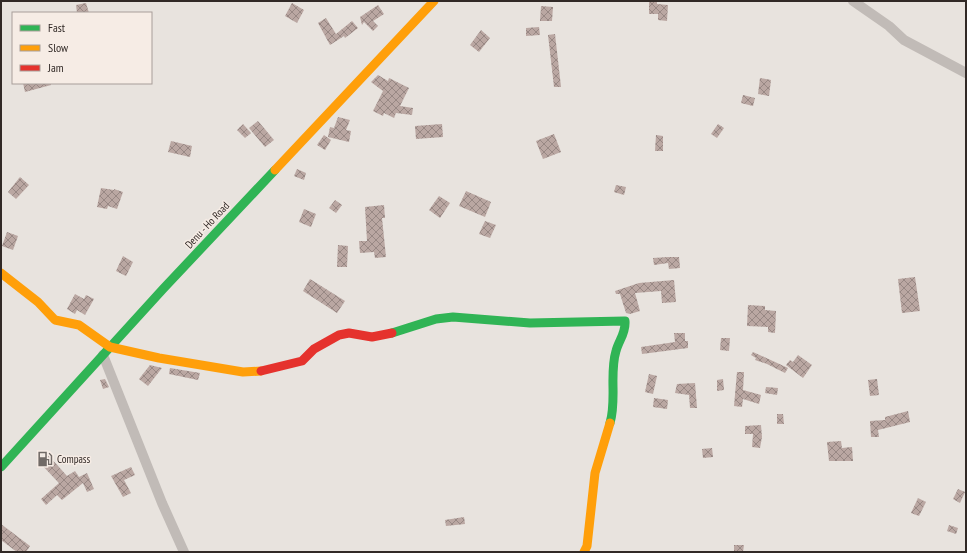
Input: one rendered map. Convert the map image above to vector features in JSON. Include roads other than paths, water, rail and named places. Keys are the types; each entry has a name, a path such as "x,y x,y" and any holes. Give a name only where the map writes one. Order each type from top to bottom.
{"street":[{"name":"Denu - Ho Road","path":"1,467 110,347 434,1"},
{"path":"853,1 889,26 904,40 966,73"},
{"path":"1,273 38,302 55,320 79,325 110,347 159,358 243,372 258,372 302,361 314,349 339,335 349,333 372,337 383,336 436,319 453,317 530,322 626,321 626,329 616,351 614,371 614,408 595,473 587,546 584,552"},
{"path":"103,355 116,384 162,503 184,552"}],"place":[{"name":"Compass","path":"45,459"}]}
